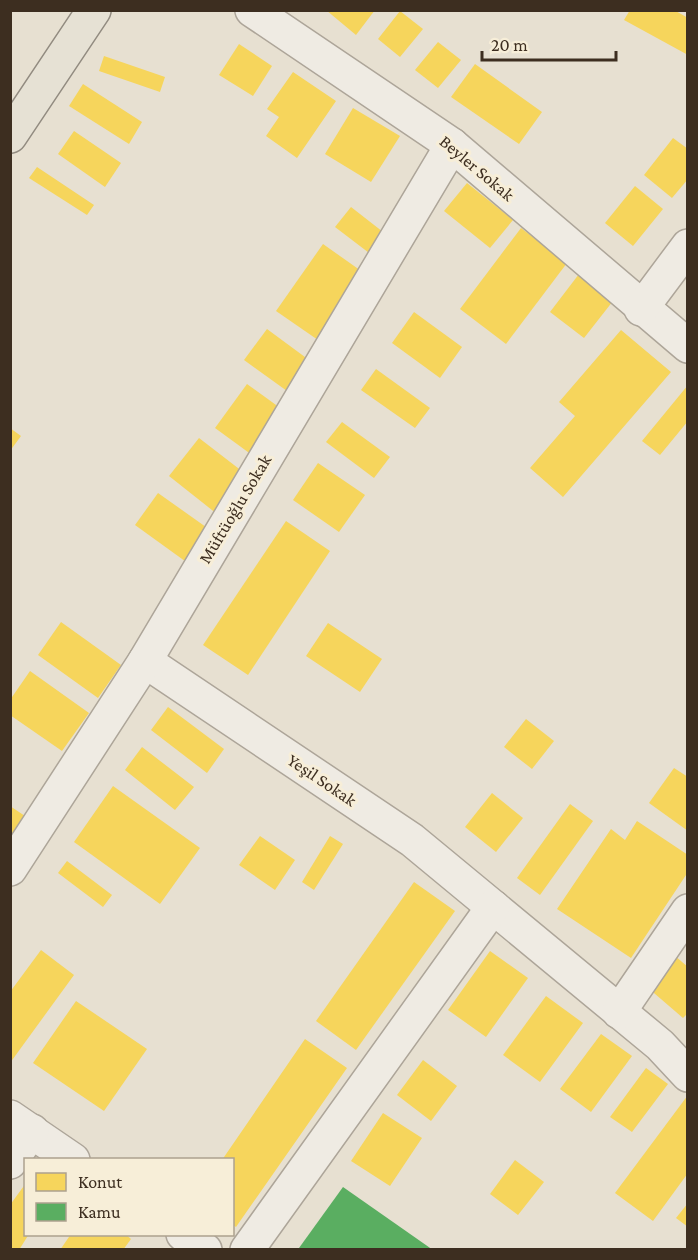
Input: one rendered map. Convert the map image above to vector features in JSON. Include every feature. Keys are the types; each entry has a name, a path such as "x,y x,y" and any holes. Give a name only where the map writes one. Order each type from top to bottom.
{"main road":[{"path":"10,136 94,10"}],"street":[{"name":"Beyler Sokak","path":"252,10 452,145 640,309 687,346"},
{"name":"Müftüoğlu Sokak","path":"10,869 145,661 452,145"},
{"path":"640,309 687,246"},
{"name":"Yeşil Sokak","path":"145,661 412,840 660,1045 687,1075"},
{"path":"247,1250 493,907"},
{"path":"619,1012 687,911"},
{"path":"10,1162 21,1124 70,1158"},
{"path":"186,1236 205,1250"}],"building: Konut":[{"path":"326,10 375,10 356,35"},
{"path":"630,10 674,10 688,18 688,55 624,20"},
{"path":"400,11 423,29 400,57 378,39"},
{"path":"438,42 461,60 438,88 415,70"},
{"path":"239,44 272,66 253,96 219,75"},
{"path":"104,56 165,77 160,92 99,71"},
{"path":"475,64 542,112 519,144 451,97"},
{"path":"293,72 336,101 297,158 266,136 279,117 267,109"},
{"path":"83,84 142,122 129,144 69,106"},
{"path":"353,108 400,136 371,182 325,154"},
{"path":"74,131 121,163 105,187 58,154"},
{"path":"673,138 688,149 688,179 672,198 644,175"},
{"path":"37,167 94,205 87,215 29,178"},
{"path":"467,183 513,220 490,248 444,211"},
{"path":"635,186 663,209 633,246 605,223"},
{"path":"351,207 392,239 377,259 335,227"},
{"path":"521,228 567,263 506,344 460,309"},
{"path":"323,244 364,273 318,340 276,311"},
{"path":"579,274 613,301 584,338 550,312"},
{"path":"414,312 462,347 440,378 392,343"},
{"path":"267,329 309,360 287,391 244,360"},
{"path":"621,330 671,372 563,497 530,468 575,416 559,402"},
{"path":"376,369 430,408 415,428 361,390"},
{"path":"247,384 283,410 252,455 215,428"},
{"path":"688,385 688,421 660,455 642,441"},
{"path":"342,422 390,457 374,478 326,442"},
{"path":"10,428 21,436 10,451"},
{"path":"199,438 247,475 217,514 169,476"},
{"path":"318,463 365,495 339,532 293,500"},
{"path":"158,493 213,532 189,564 135,525"},
{"path":"286,521 330,551 248,675 203,645"},
{"path":"61,622 121,665 98,698 38,655"},
{"path":"328,623 382,659 360,692 306,656"},
{"path":"30,671 89,713 62,751 10,715 10,700"},
{"path":"168,707 224,749 207,773 151,730"},
{"path":"526,719 554,741 532,769 504,747"},
{"path":"142,747 194,787 175,810 125,770"},
{"path":"674,768 688,777 688,831 649,803"},
{"path":"113,786 200,848 160,904 74,842"},
{"path":"492,793 523,818 496,852 465,827"},
{"path":"570,804 593,821 540,895 517,878"},
{"path":"10,806 28,818 10,843"},
{"path":"637,821 688,855 688,872 631,958 557,909 611,829 625,840"},
{"path":"260,836 295,860 275,890 239,865"},
{"path":"330,836 343,844 314,890 302,882"},
{"path":"67,861 112,895 103,907 58,873"},
{"path":"414,882 455,911 356,1050 316,1021"},
{"path":"41,950 74,975 10,1063 10,992"},
{"path":"490,951 528,978 486,1037 448,1010"},
{"path":"675,956 688,967 688,1013 683,1018 647,987"},
{"path":"546,996 583,1023 540,1082 503,1055"},
{"path":"76,1001 147,1049 104,1111 33,1063"},
{"path":"601,1034 632,1056 591,1112 560,1089"},
{"path":"305,1039 347,1068 236,1227 234,1226 234,1158 223,1158"},
{"path":"423,1060 457,1086 431,1121 397,1095"},
{"path":"646,1068 668,1084 632,1132 610,1117"},
{"path":"688,1095 688,1173 653,1221 615,1193"},
{"path":"383,1113 422,1138 390,1186 351,1161"},
{"path":"515,1160 544,1182 518,1215 490,1194"},
{"path":"24,1186 24,1236 28,1236 19,1250 10,1250 10,1205"},
{"path":"688,1203 688,1227 676,1218"},
{"path":"70,1236 127,1236 131,1239 123,1250 60,1250"}],"building: Kamu":[{"path":"343,1187 433,1250 299,1248"}]}
